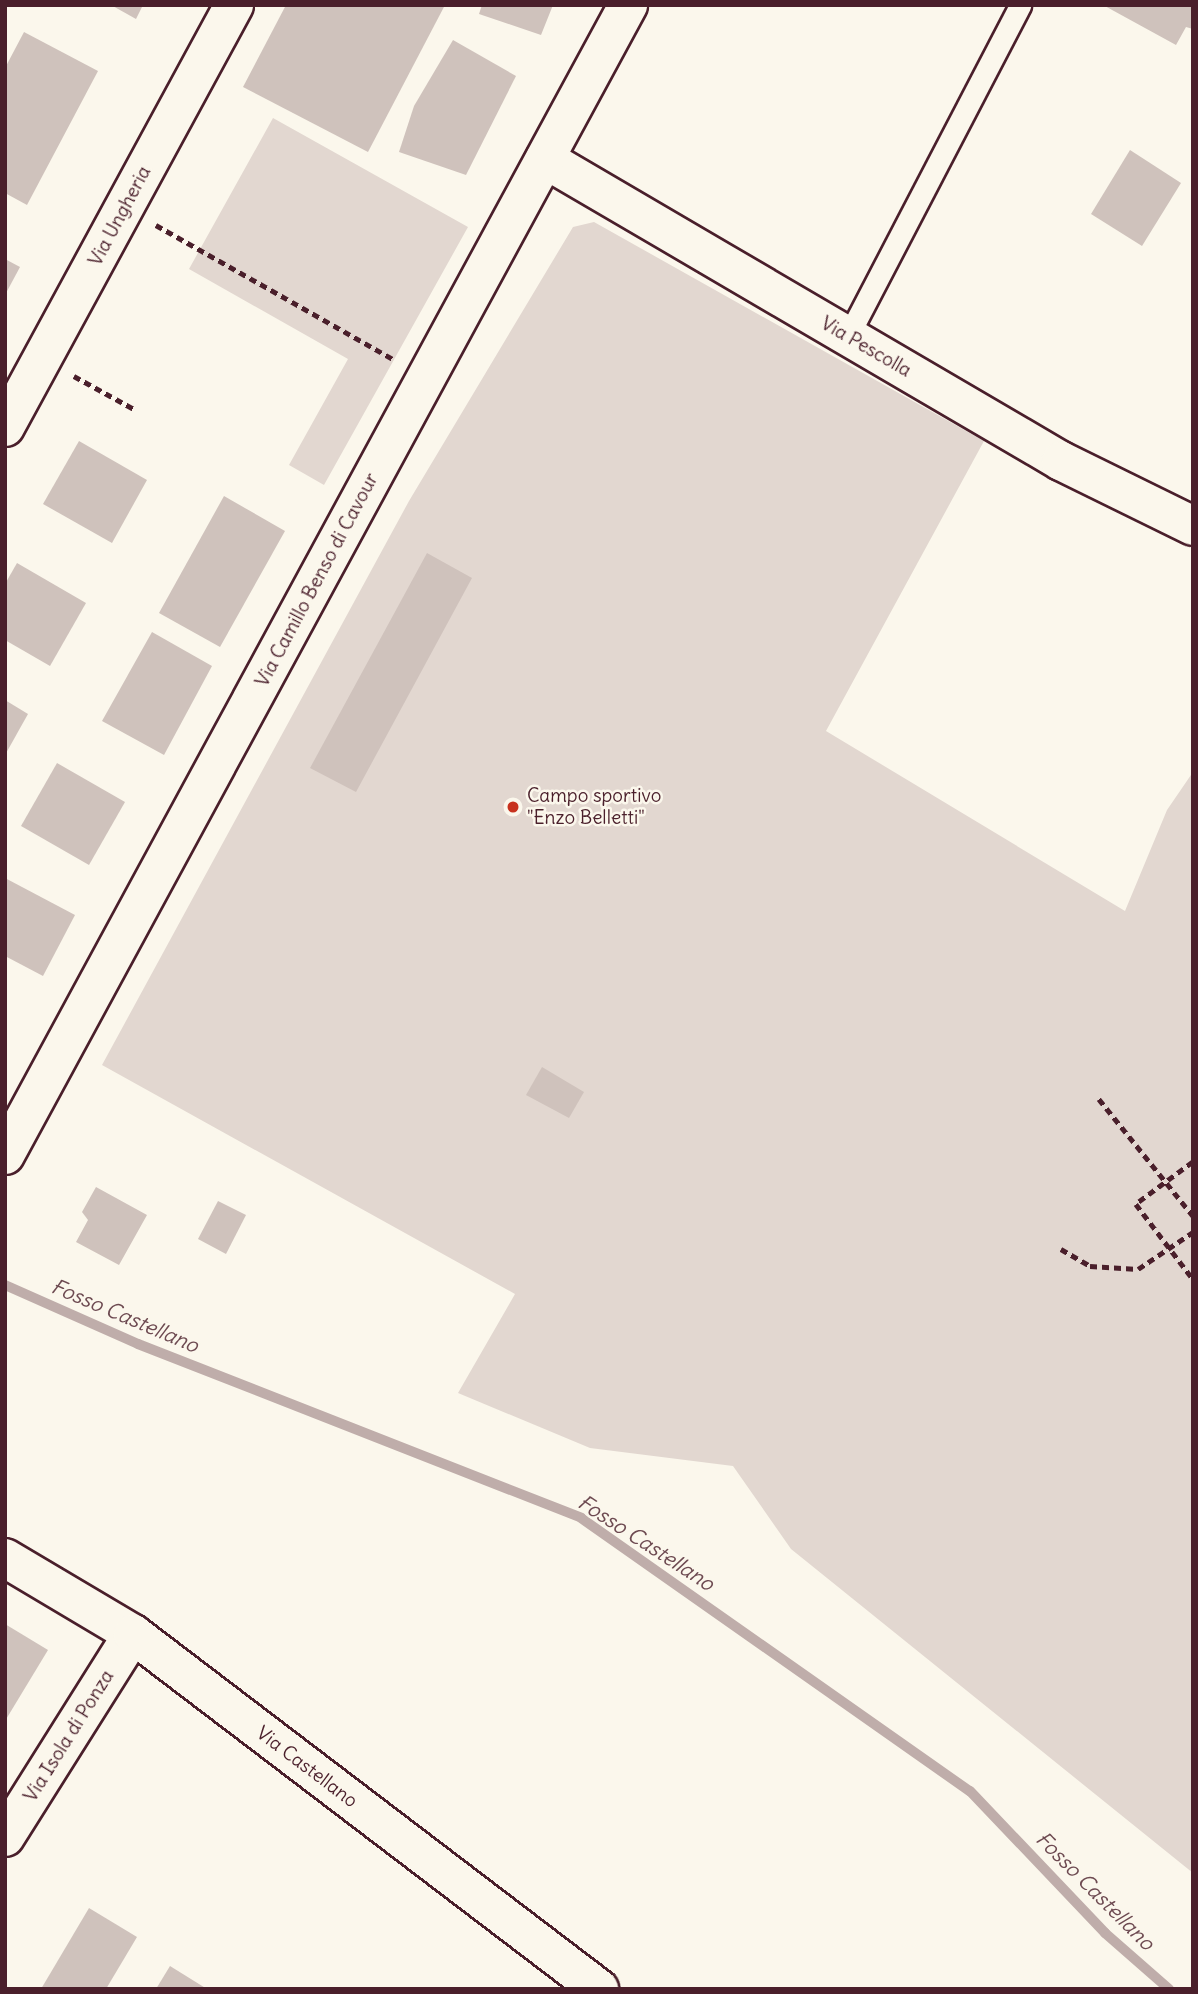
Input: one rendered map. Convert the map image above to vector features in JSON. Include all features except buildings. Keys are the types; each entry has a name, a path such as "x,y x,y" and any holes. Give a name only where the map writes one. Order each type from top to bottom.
{"street":[{"name":"Via Ungheria","path":"10,408 43,359 234,5"},
{"name":"Via Camillo Benso di Cavour","path":"5,1155 628,5"},
{"name":"Via Pescolla","path":"545,159 1061,461 1193,526"},
{"name":"Via Castellano","path":"5,1558 133,1634 590,1986"},
{"name":"Via Isola di Ponza","path":"5,1838 133,1634"}],"lane":[{"path":"848,337 1020,5"}],"path":[{"path":"124,207 427,378"},
{"path":"43,359 134,409"},
{"path":"1099,1098 1193,1216"},
{"path":"1193,1162 1136,1204 1193,1279"},
{"path":"1061,1249 1090,1266 1138,1269 1193,1232"}],"shaded area":[{"path":"273,118 468,227 324,485 289,465 348,359 189,269"},
{"path":"594,222 984,441 826,731 1125,911 1167,810 1193,772 1193,1873 791,1549 733,1466 590,1448 458,1393 515,1294 102,1065 409,501 573,227"}],"waterway":[{"name":"Fosso Castellano","path":"5,1285 138,1344 581,1518 970,1791 1105,1933 1169,1989"}],"place":[{"name":"Campo sportivo \"Enzo Belletti\"","path":"513,807"}]}
